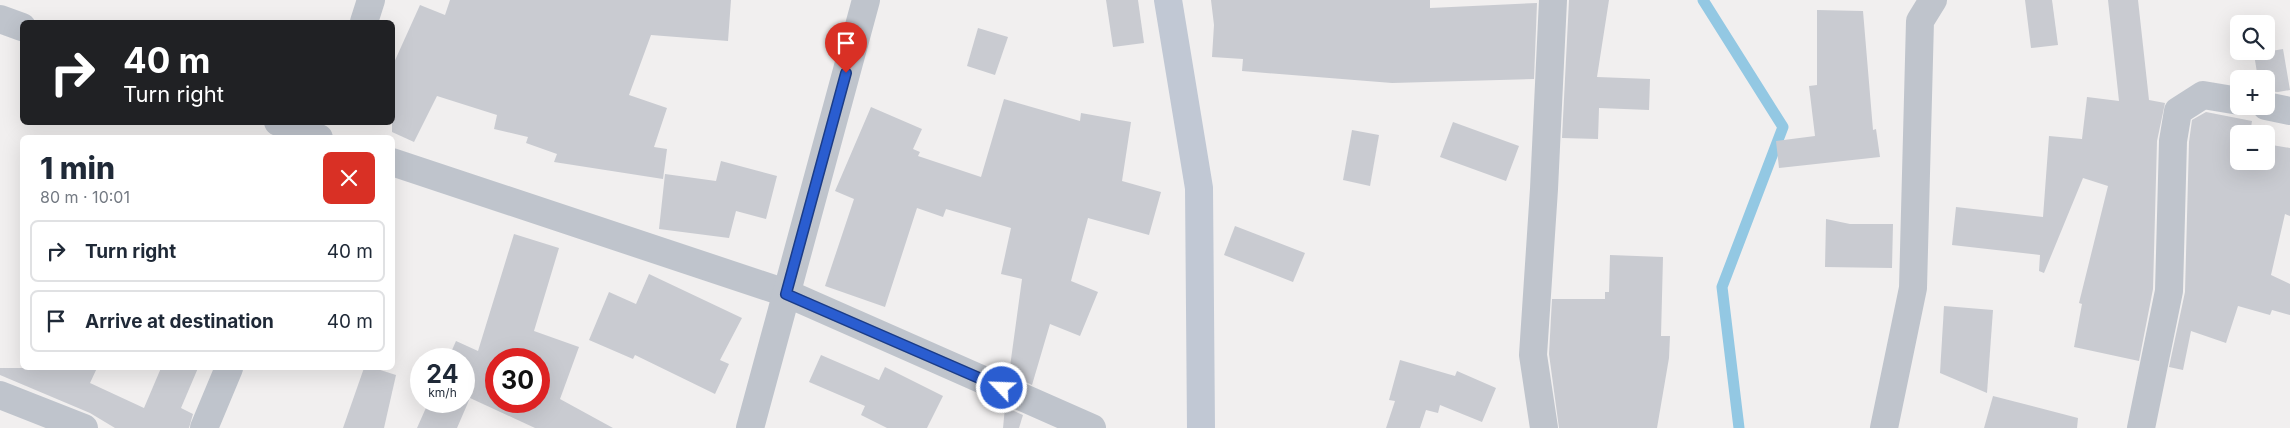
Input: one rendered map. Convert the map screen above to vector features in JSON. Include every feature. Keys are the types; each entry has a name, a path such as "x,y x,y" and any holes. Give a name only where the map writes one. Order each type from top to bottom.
{"street":[{"path":"365,20 371,0"},
{"path":"750,428 866,0"},
{"path":"1168,0 1199,188 1201,428"},
{"path":"1544,428 1533,354 1544,189 1553,0"},
{"path":"1884,428 1913,288 1920,21 1933,0"},
{"path":"0,19 20,26"},
{"path":"2141,428 2168,291 2173,141 2178,111 2203,95 2230,100"},
{"path":"2275,108 2290,111"},
{"path":"286,125 311,135"},
{"path":"395,163 786,294 1092,428"},
{"path":"204,428 229,370"},
{"path":"0,395 84,428"}],"building":[{"path":"450,0 731,0 728,41 651,35 629,95 667,108 654,147 667,149 663,179 554,162 557,154 526,143 528,137 494,129 497,115 437,96 414,142 392,132 392,125 395,125 395,60 420,5 445,15"},
{"path":"1106,0 1138,0 1144,43 1113,47"},
{"path":"1211,0 1430,0 1430,8 1537,3 1534,79 1392,83 1242,71 1243,59 1212,57 1214,25"},
{"path":"1569,0 1609,0 1597,77 1650,79 1649,110 1599,108 1598,139 1562,138"},
{"path":"2025,0 2052,0 2058,45 2031,48"},
{"path":"2108,0 2138,0 2149,100 2165,103 2157,141 2153,289 2139,361 2074,347 2082,304 2079,303 2108,186 2083,178 2044,273 2039,271 2040,255 1952,245 1956,207 2043,217 2049,136 2082,139 2087,97 2119,101"},
{"path":"1817,10 1863,11 1873,130 1876,129 1880,157 1779,168 1776,141 1815,136 1809,86 1817,85"},
{"path":"978,28 1008,37 995,75 967,66"},
{"path":"2283,49 2290,90 2275,92 2275,70 2257,70 2255,60 2275,60 2275,50"},
{"path":"1004,99 1080,121 1081,113 1131,122 1122,181 1161,192 1149,235 1088,218 1071,281 1098,292 1080,336 1050,324 1032,385 1009,374 1022,279 1001,274 1011,228 946,209 943,217 917,208 885,307 825,286 854,199 835,191 871,107 922,129 913,149 920,152 918,156 981,177"},
{"path":"2206,112 2252,121 2251,125 2230,125 2230,170 2275,170 2275,146 2290,148 2290,216 2285,214 2271,275 2290,284 2290,315 2272,310 2270,315 2238,306 2226,343 2191,331 2183,370 2169,367 2185,292 2189,142 2192,120"},
{"path":"1453,122 1519,146 1506,181 1440,157"},
{"path":"1352,130 1379,135 1370,186 1343,180"},
{"path":"721,161 777,176 766,219 736,211 729,238 659,229 665,174 716,181"},
{"path":"1826,219 1850,224 1893,224 1892,268 1825,267"},
{"path":"1235,226 1305,253 1293,282 1224,255"},
{"path":"514,234 559,248 534,331 579,347 560,399 613,428 535,428 502,413 550,413 550,348 485,348 485,405 475,400 475,350 478,351"},
{"path":"1610,255 1663,257 1661,336 1670,336 1669,358 1657,428 1559,428 1549,354 1552,299 1605,299 1605,292 1609,292"},
{"path":"649,274 742,318 720,360 729,364 715,394 635,355 633,359 589,340 609,292 636,304"},
{"path":"1944,306 1993,310 1987,393 1940,373"},
{"path":"456,341 471,348 453,348"},
{"path":"821,355 879,380 885,367 943,396 927,428 887,428 861,415 865,406 809,382"},
{"path":"1400,360 1455,376 1457,371 1496,388 1482,422 1440,405 1438,413 1426,410 1420,428 1386,428 1395,401 1389,400"},
{"path":"0,368 20,368 20,370 96,370 90,383 144,408 160,370 197,370 181,408 193,414 189,428 115,428 90,413 0,375"},
{"path":"363,370 380,370 396,375 384,428 343,428"},
{"path":"1993,396 2078,418 2077,428 1984,428"},
{"path":"1005,407 1023,415 1019,428 1003,428"},
{"path":"424,413 464,413 457,428 417,428"}],"waterway":[{"path":"1703,0 1783,127 1722,287 1739,428"}],"route":[{"path":"846,73 786,294 1002,388"}]}
